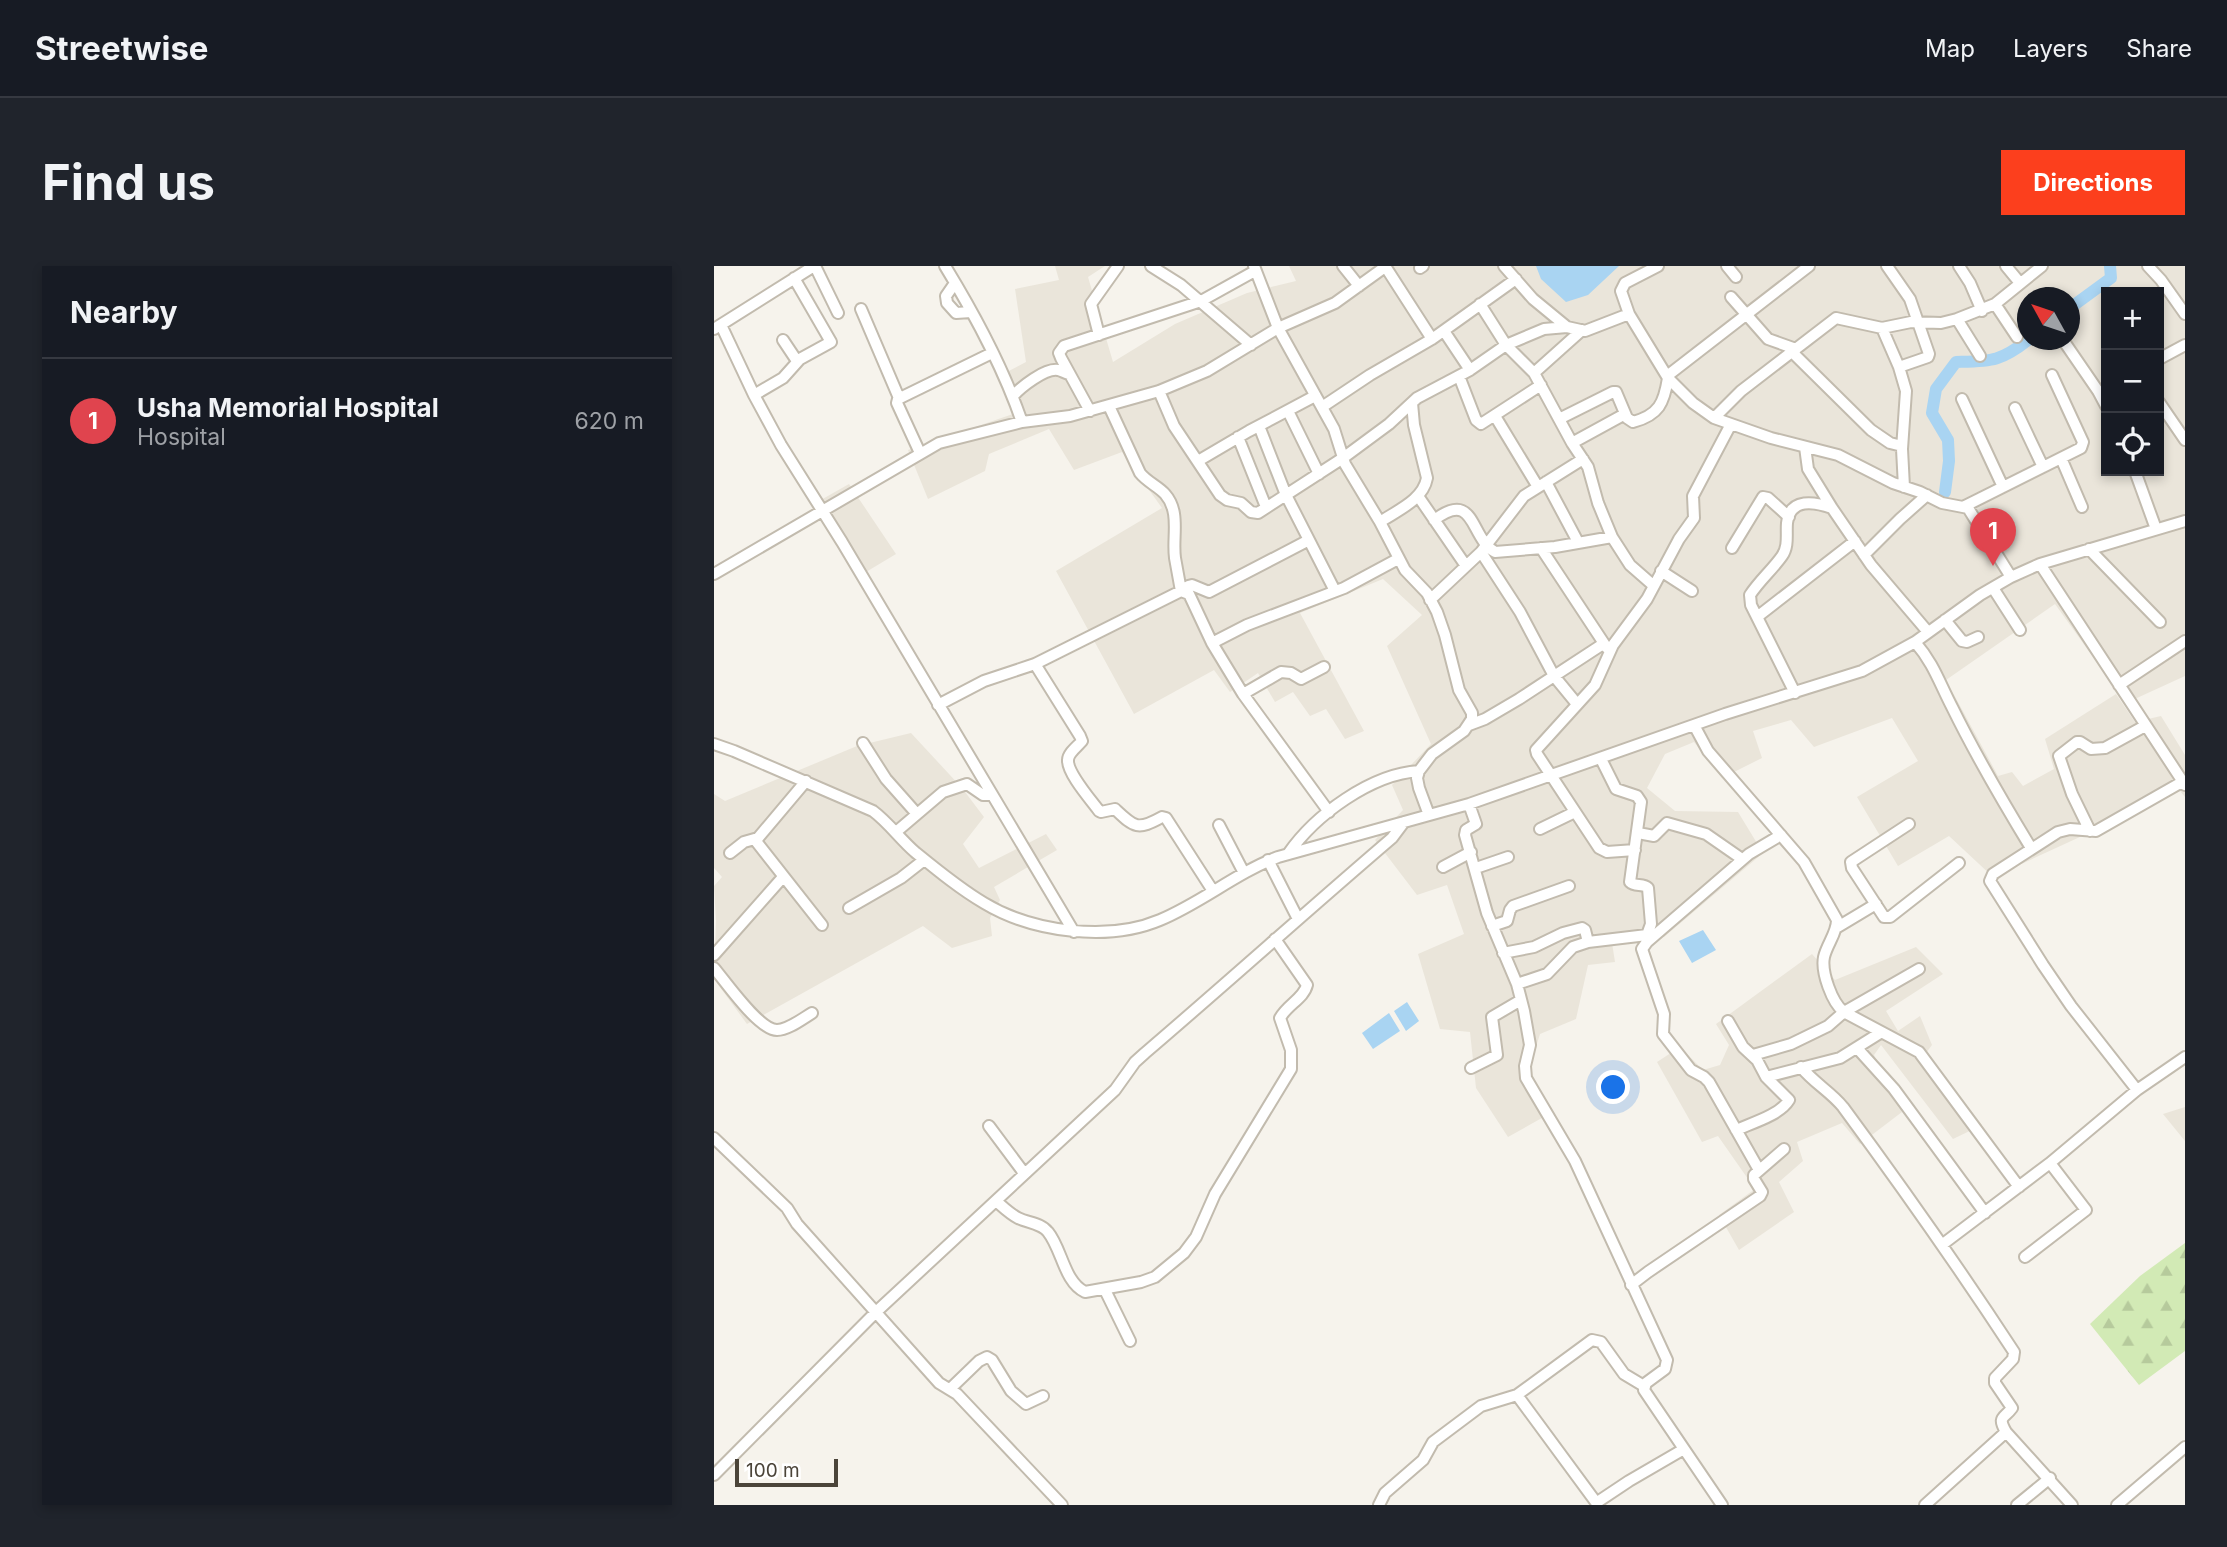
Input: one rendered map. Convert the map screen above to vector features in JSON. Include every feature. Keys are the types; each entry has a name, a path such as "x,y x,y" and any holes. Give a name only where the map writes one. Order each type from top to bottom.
{"street":[{"path":"838,313 814,266 717,327 781,445 823,510 1074,932"},
{"path":"945,266 992,353 1013,396 1022,422"},
{"path":"1099,335 1091,304 1118,266"},
{"path":"1151,266 1181,285 1251,345"},
{"path":"1343,266 1359,286"},
{"path":"1504,266 1533,299 1567,327"},
{"path":"1658,266 1643,269 1621,287 1621,291 1629,314 1668,377 1693,404 1731,425 1849,459 1942,503 1965,506 2011,577"},
{"path":"1727,266 1736,277"},
{"path":"1559,419 1613,391 1616,392 1630,421 1656,412 1663,401 1668,377 1809,266"},
{"path":"1887,266 1908,294 1929,355 1899,367"},
{"path":"1959,266 1982,311"},
{"path":"2006,266 2020,283"},
{"path":"1714,418 1741,391 1836,318 1882,328 1918,322 1941,323 1957,320 1995,304 2042,266"},
{"path":"2148,266 2185,314"},
{"path":"714,574 939,443 1022,422 1090,411 1159,391 1207,370 1278,328 1335,303 1385,267 1432,339"},
{"path":"1090,411 1061,358 1061,349 1064,346 1201,301 1254,268 1278,328 1334,429 1343,458 1398,559 1430,600 1445,635 1460,690 1472,713 1469,725"},
{"path":"754,395 783,378 797,361 831,341 794,278"},
{"path":"1322,407 1432,339 1516,279"},
{"path":"955,283 946,296 947,303 956,313 971,312"},
{"path":"1731,297 1768,339 1794,351 1871,430 1902,451"},
{"path":"1480,304 1506,345 1534,373 1583,459 1612,537 1630,565 1654,586"},
{"path":"1995,304 2017,337"},
{"path":"861,309 899,398 897,403 920,453"},
{"path":"1159,391 1171,419 1224,498 1241,503 1254,513 1343,458 1412,403 1471,370 1506,345 1544,328 1589,330 1629,314"},
{"path":"1957,320 1980,356"},
{"path":"1882,328 1906,391 1902,451 1905,487"},
{"path":"1534,373 1582,330"},
{"path":"1444,331 1471,370"},
{"path":"783,340 797,361"},
{"path":"2164,356 2185,345"},
{"path":"2070,350 2101,397"},
{"path":"899,398 992,353"},
{"path":"1013,396 1026,383 1049,371 1056,369 1069,374"},
{"path":"1965,506 2081,448 2083,442 2052,375"},
{"path":"1459,376 1476,420 1481,424 1541,385"},
{"path":"1198,461 1315,396"},
{"path":"1962,399 2003,487"},
{"path":"1380,522 1424,491 1427,478 1414,425 1412,403"},
{"path":"1110,405 1140,473 1145,480 1164,493 1168,500 1174,516 1175,556 1184,591 1243,694 1329,812"},
{"path":"2015,408 2043,467"},
{"path":"2164,409 2185,440"},
{"path":"1288,411 1319,474"},
{"path":"1572,443 1625,414"},
{"path":"1495,416 1578,542"},
{"path":"1429,815 1417,778 1432,754 1469,725 1485,719 1618,639 1647,599 1679,539 1695,518 1693,496 1731,425"},
{"path":"1259,426 1286,495 1335,591"},
{"path":"1238,438 1266,507"},
{"path":"1805,447 1808,469 1832,508 1864,555 1928,632"},
{"path":"2061,458 2082,508"},
{"path":"1430,600 1483,549 1518,502 1583,459"},
{"path":"2137,476 2156,529"},
{"path":"1864,555 1927,495"},
{"path":"1418,496 1466,566"},
{"path":"1732,548 1763,497 1768,498 1788,517"},
{"path":"1795,693 1751,605 1750,595 1784,554 1788,517 1798,506 1810,501 1832,508"},
{"path":"1434,520 1447,510 1454,509 1465,513 1470,519 1483,549 1554,676 1577,704"},
{"path":"714,744 873,811 886,821 912,850 986,904 1061,931 1098,932 1139,927 1160,920 1268,860 1469,804 1694,725 1862,671 1915,642 2011,577 2040,564 2185,521"},
{"path":"1483,549 1495,552 1541,548 1612,537"},
{"path":"938,705 984,681 1035,664 1184,591 1190,585 1209,592 1309,540"},
{"path":"1758,617 1855,541"},
{"path":"1541,548 1607,648"},
{"path":"2089,549 2160,622"},
{"path":"1212,643 1247,625 1335,591 1398,559"},
{"path":"2040,564 2184,784 2106,825 2090,831 2063,830 1993,874 1992,885 2064,995 2137,1090"},
{"path":"1661,570 1692,591"},
{"path":"1993,588 2020,630"},
{"path":"1945,620 1962,641 1968,642 1978,637"},
{"path":"2119,685 2185,641"},
{"path":"1915,642 1934,667 1984,770 2031,848"},
{"path":"1607,648 1595,685 1536,750 1595,844 1607,852 1635,850"},
{"path":"1035,664 1080,736 1082,741 1069,755 1068,762 1076,780 1099,811 1115,809 1134,826 1166,818 1213,891"},
{"path":"1243,694 1281,672 1291,673 1301,679 1324,667"},
{"path":"1694,725 1708,751 1810,870 1837,920 1824,959 1832,1000 1844,1013 1919,1052 2019,1187"},
{"path":"2090,831 2072,794 2059,756 2077,742 2091,750 2105,748 2145,726"},
{"path":"863,743 886,779 917,814"},
{"path":"1601,759 1616,789 1640,798 1630,882 1648,888 1651,924 1642,953 1664,1014 1663,1034 1691,1070 1709,1082 1759,1170"},
{"path":"1288,854 1304,834 1346,799 1394,775 1419,771"},
{"path":"730,853 764,832 806,781"},
{"path":"896,832 943,792 962,784 971,786 983,795 991,795"},
{"path":"1469,804 1476,824 1464,833 1492,926 1517,984 1528,1028 1530,1045 1525,1066 1526,1078 1575,1161 1667,1360 1665,1369 1644,1386"},
{"path":"1540,829 1575,812"},
{"path":"714,1475 876,1312 1115,1090 1129,1069 1145,1053 1392,838 1404,822"},
{"path":"1637,833 1654,836 1667,823 1700,831 1742,859"},
{"path":"1909,824 1851,862 1852,868 1884,917 1890,917 1959,863"},
{"path":"1219,825 1244,873"},
{"path":"1517,984 1548,974 1568,951 1588,942 1647,939 1742,859 1781,835"},
{"path":"755,840 822,925"},
{"path":"1443,867 1471,852"},
{"path":"1476,868 1508,857"},
{"path":"849,908 901,878 925,860"},
{"path":"1268,860 1298,919"},
{"path":"714,955 783,877"},
{"path":"1492,926 1507,921 1513,906 1569,886"},
{"path":"1836,928 1876,904"},
{"path":"1503,953 1534,947 1563,933 1582,928 1588,942"},
{"path":"996,1202 1021,1220 1047,1230 1068,1272 1081,1291 1095,1292 1155,1277 1184,1253 1196,1237 1215,1194 1253,1128 1291,1069 1291,1050 1280,1018 1286,1008 1308,988 1275,939"},
{"path":"714,968 753,1014 769,1028 784,1028 812,1013"},
{"path":"1753,1055 1808,1037 1828,1027 1844,1013 1919,969"},
{"path":"1471,1068 1497,1055 1492,1017 1521,1000"},
{"path":"1728,1021 1743,1047 1753,1055 1766,1077 1788,1098 1789,1103 1736,1130"},
{"path":"1766,1077 1840,1058 1880,1033"},
{"path":"1857,1048 1894,1088 1985,1213"},
{"path":"1943,1244 2050,1163 2137,1090 2185,1057"},
{"path":"1801,1067 1812,1081 1842,1106 1856,1129 1943,1244 2015,1355 1994,1381 2012,1408 2001,1421 2006,1432 2072,1505"},
{"path":"989,1126 1024,1173"},
{"path":"714,1138 787,1208 797,1224 939,1383 950,1389 1062,1505"},
{"path":"1631,1285 1760,1196 1762,1192 1754,1176 1784,1149"},
{"path":"2025,1257 2086,1210 2050,1163"},
{"path":"1105,1290 1130,1341"},
{"path":"1379,1505 1385,1493 1423,1461 1433,1442 1481,1406 1517,1395 1595,1339 1601,1342 1624,1374 1644,1386 1644,1390 1722,1505"},
{"path":"950,1389 979,1361 987,1357 992,1360 1011,1391 1026,1404 1043,1396"},
{"path":"1517,1395 1597,1504 1629,1481 1684,1449"},
{"path":"1925,1505 2006,1432"},
{"path":"2117,1505 2185,1447"},
{"path":"2017,1505 2050,1478"}],"shaded area":[{"path":"1055,266 1105,266 1088,277 1113,362 1175,324 1247,293 1296,281 1289,266 2185,266 2185,676 2126,703 2055,604 1946,680 1998,776 2012,772 2023,786 2054,769 2045,739 2116,694 2135,722 2161,716 2185,755 2185,797 2180,791 1993,877 1949,836 1898,866 1857,797 1918,761 1892,718 1814,747 1791,720 1753,731 1762,758 1722,778 1694,742 1665,754 1647,788 1675,811 1738,812 1763,853 1664,937 1612,943 1615,962 1588,965 1576,1019 1540,1034 1528,1072 1549,1114 1508,1137 1476,1088 1470,1032 1440,1029 1418,954 1464,934 1447,885 1417,895 1375,840 1403,810 1392,785 1431,744 1387,646 1422,615 1383,579 1300,613 1364,731 1345,739 1326,709 1310,716 1293,692 1275,702 1258,673 1230,692 1214,670 1134,714 1056,571 1162,508 1122,452 1074,470 1049,429 989,454 985,471 928,499 908,450 1013,414 999,376 1026,362 1015,289 1059,280"},
{"path":"849,484 896,554 856,578 812,505"},
{"path":"911,733 962,788 984,817 963,844 979,868 1046,834 1057,850 994,887 1000,900 990,918 992,936 952,948 923,926 747,1024 714,979 714,886 722,877 714,868 714,794 725,801 857,746"},
{"path":"1916,947 1943,974 1886,1011 1898,1031 1920,1016 1932,1045 1926,1053 1982,1125 1953,1139 1881,1045 1874,1055 1902,1112 1860,1144 1842,1123 1797,1142 1803,1161 1779,1182 1794,1212 1739,1250 1719,1215 1755,1189 1718,1136 1702,1142 1657,1062 1680,1047 1703,1070 1720,1065 1729,1045 1716,1024 1812,954 1835,980"},
{"path":"2185,1107 2185,1141 2163,1114"}],"green space":[{"path":"2185,1243 2185,1351 2139,1385 2090,1324 2140,1276"}],"water":[{"path":"1536,266 1619,266 1588,295 1566,302 1541,279"},
{"path":"1703,930 1716,950 1692,963 1679,941"},
{"path":"1407,1002 1419,1021 1406,1031 1394,1011"},
{"path":"1389,1013 1400,1031 1373,1049 1362,1033"}],"waterway":[{"path":"2080,301 2111,278 2110,266"},
{"path":"1945,492 1949,461 1948,440 1932,413 1936,389 1956,362 1995,359 2017,348"}],"place":[{"name":"Usha Memorial Hospital","path":"1993,566"}]}
